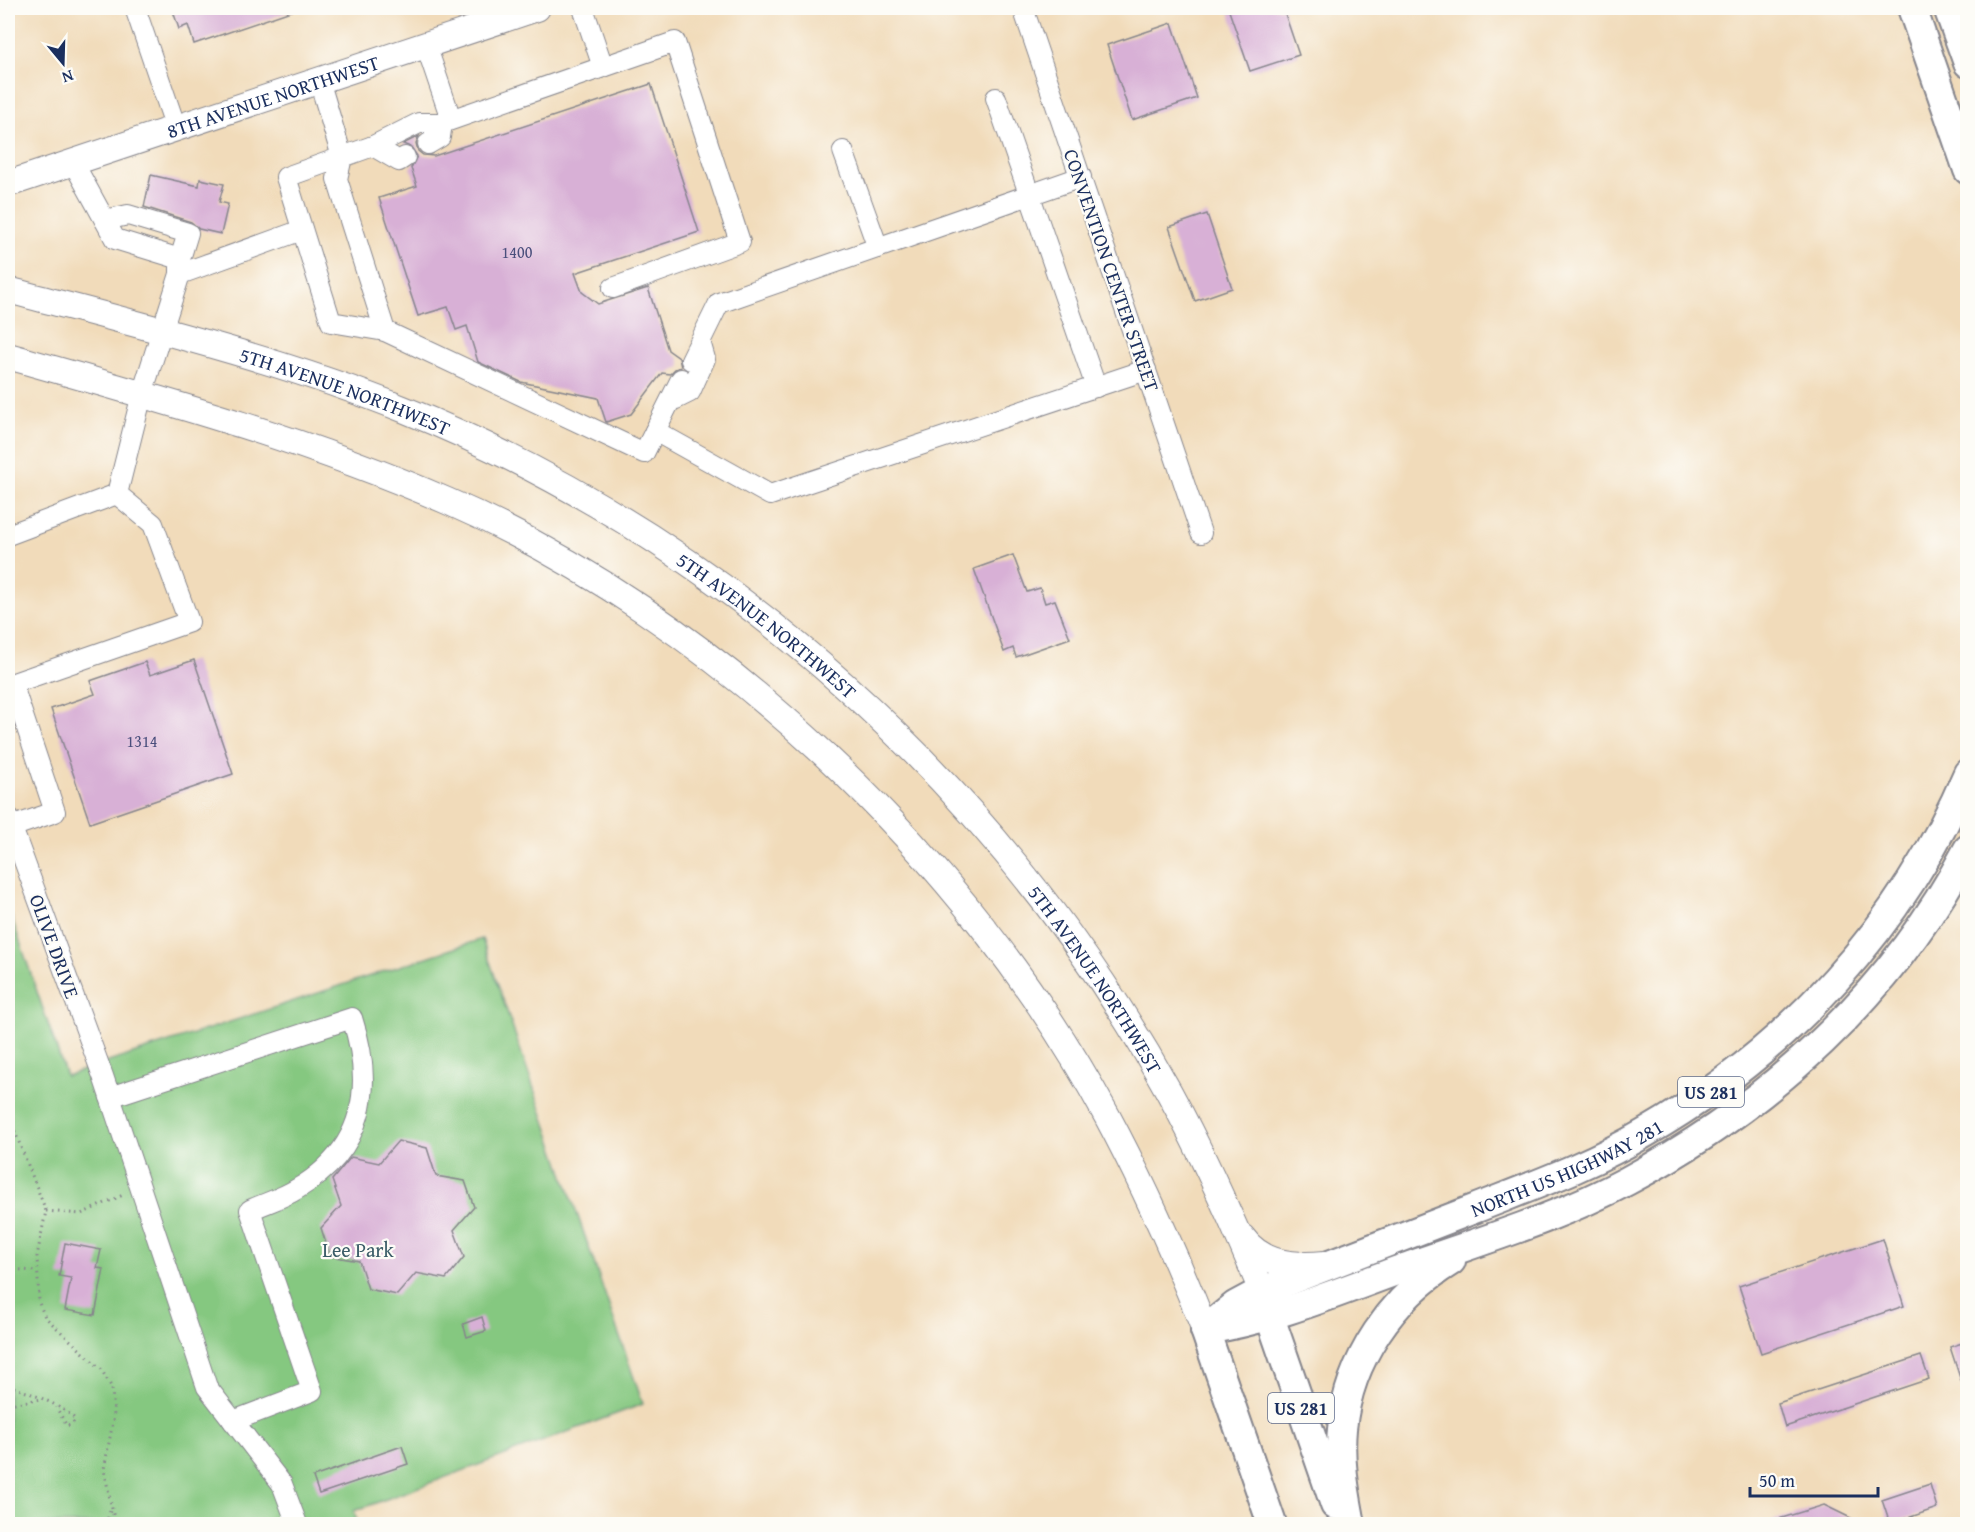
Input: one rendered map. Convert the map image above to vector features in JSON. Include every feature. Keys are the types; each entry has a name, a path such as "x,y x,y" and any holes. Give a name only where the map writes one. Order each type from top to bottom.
{"highway":[{"path":"1912,8 1968,170"},
{"path":"1948,8 1968,63"},
{"name":"NORTH US HIGHWAY 281","path":"1205,1330 1238,1325 1265,1303 1334,1263 1572,1171 1645,1134 1722,1084 1792,1026 1854,960 1921,866 1965,784"},
{"name":"NORTH US HIGHWAY 281","path":"1265,1303 1529,1224 1625,1182 1693,1143 1794,1069 1853,1011 1907,947 1950,882 1968,849"},
{"name":"US 281","path":"1351,1524 1343,1480 1342,1430 1354,1376 1376,1334 1411,1290 1434,1271 1456,1257 1529,1224"},
{"name":"US 281","path":"1265,1303 1341,1524"},
{"name":"US 281","path":"1205,1330 1272,1524"}],"main road":[{"name":"8TH AVENUE NORTHWEST","path":"8,184 537,8"},
{"name":"5TH AVENUE NORTHWEST","path":"8,290 161,332 352,390 421,417 521,464 642,532 698,569 800,646 895,731 934,770 1016,863 1076,945 1143,1049 1193,1140 1231,1220 1265,1303"},
{"path":"8,299 76,308"},
{"path":"8,356 142,394 338,456 450,502 567,562 669,628 742,684 834,763 918,849 983,928 1050,1022 1106,1114 1170,1244 1205,1330"},
{"name":"US 281","path":"1231,1220 1244,1240 1269,1259 1284,1264 1303,1266 1334,1263"}],"street":[{"path":"135,8 176,128"},
{"path":"583,8 603,67"},
{"name":"CONVENTION CENTER STREET","path":"1023,8 1202,533"},
{"path":"613,288 740,242 675,42 447,121 419,123 373,146 286,177 331,322 385,331 644,453 681,379"},
{"path":"426,45 447,121 440,137 428,144"},
{"path":"319,80 342,157 337,179 385,331"},
{"path":"996,98 1096,387"},
{"path":"373,146 399,161 405,158"},
{"path":"843,151 878,248"},
{"path":"73,162 116,239 180,266 302,230"},
{"path":"691,360 719,303 1081,177"},
{"path":"105,220 128,215 188,233 142,394 117,494"},
{"path":"670,401 690,392 705,359 700,341"},
{"path":"655,431 770,495 1146,370"},
{"path":"8,536 117,494"},
{"path":"9,822 55,812 10,684 189,622 153,524 117,494"},
{"name":"OLIVE DRIVE","path":"9,822 103,1076 207,1387 282,1485 297,1524"},
{"path":"110,1097 352,1018 360,1042 364,1086 358,1119 346,1146 328,1167 296,1190 250,1210 312,1391 233,1420"}],"path":[{"path":"8,1114 46,1211 36,1271 39,1303 45,1317 101,1368 112,1388 114,1416 104,1469 110,1509 115,1524"},
{"path":"46,1211 81,1214 94,1206 141,1190"},
{"path":"8,1269 36,1271"},
{"path":"8,1386 44,1399 73,1415 75,1420 72,1424 67,1426 56,1407"},
{"path":"8,1404 44,1399"},
{"path":"106,1524 110,1509"}],"green space":[{"name":"Lee Park","path":"8,907 66,1076 482,939 643,1404 354,1511 358,1524 8,1524"}],"building":[{"path":"172,8 294,8 294,10 194,44 188,25 179,29"},
{"path":"1228,8 1283,8 1299,55 1250,71"},
{"path":"1172,23 1197,98 1132,120 1107,45"},
{"path":"651,84 699,232 575,273 582,292 598,304 648,288 668,350 679,358 681,367 670,374 662,373 631,414 606,422 598,398 521,382 478,362 467,326 456,330 448,307 418,316 379,198 417,186 411,168 417,156 411,147 403,144 419,136 416,143 418,151 423,155 434,156"},
{"path":"151,175 199,186 200,179 224,184 219,202 228,204 221,234 199,229 191,222 144,207"},
{"path":"1207,214 1232,288 1195,301 1169,227"},
{"path":"1013,555 1027,592 1040,588 1045,603 1055,600 1070,638 1016,657 1013,648 1004,652 974,569"},
{"path":"194,660 233,774 90,823 51,709 95,694 90,681 145,662 150,675"},
{"path":"398,1141 427,1148 436,1176 465,1181 474,1207 454,1230 464,1257 446,1279 416,1273 397,1295 368,1289 359,1261 330,1256 321,1228 341,1206 332,1180 351,1157 379,1163"},
{"path":"1883,1239 1904,1306 1761,1353 1739,1286"},
{"path":"65,1243 101,1250 97,1268 104,1269 95,1315 65,1310 71,1278 59,1276"},
{"path":"482,1317 486,1331 467,1337 463,1324"},
{"path":"1968,1341 1968,1392 1965,1393 1950,1347"},
{"path":"1921,1356 1929,1379 1785,1427 1778,1403"},
{"path":"402,1446 408,1464 319,1494 313,1477"},
{"path":"1930,1484 1937,1508 1890,1524 1882,1500"},
{"path":"1824,1505 1863,1524 1772,1524 1772,1521"}]}
